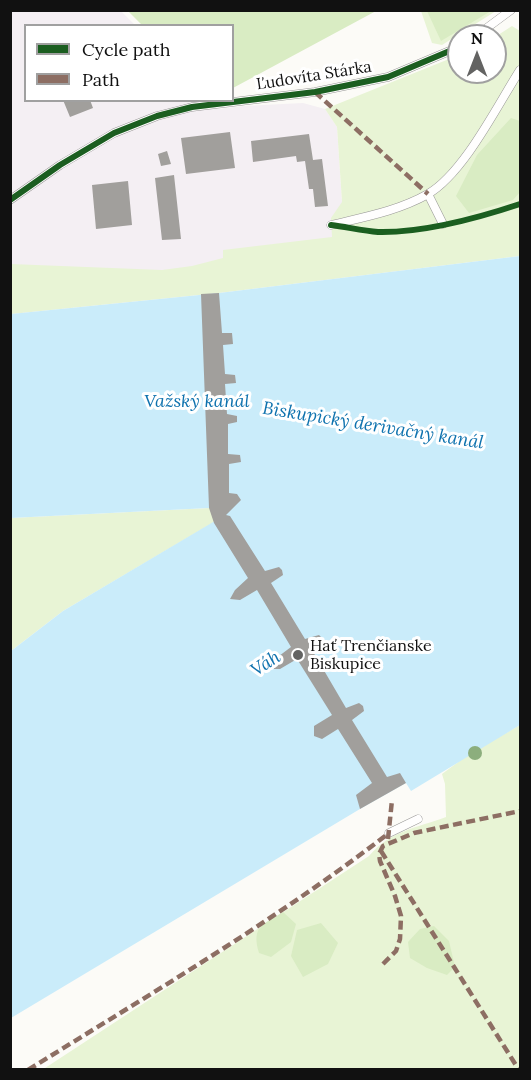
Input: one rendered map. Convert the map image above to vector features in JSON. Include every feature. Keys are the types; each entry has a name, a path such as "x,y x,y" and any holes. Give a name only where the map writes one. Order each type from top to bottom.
{"lane":[{"path":"492,24 511,10"},
{"name":"Ľudovíta Stárka","path":"234,102 315,92 388,78 447,52"},
{"path":"332,225 396,209 428,194 460,166 520,70"},
{"name":"Ľudovíta Stárka","path":"10,200 60,165 106,137 158,116 192,107 233,102"},
{"path":"428,194 443,224"},
{"path":"389,833 418,819"}],"shaded area":[{"path":"11,11 121,11 134,24 24,24 24,102 210,102 218,109 303,103 325,109 337,127 342,202 340,278 11,314"}],"green space":[{"path":"427,10 491,11 469,24 447,24 447,37 441,41"},
{"path":"128,11 376,11 234,87 234,24 141,24"},
{"path":"421,11 496,11 475,24 447,24 447,42 442,45 432,43"},
{"path":"512,26 520,31 520,256 219,293 11,314 11,264 162,270 192,266 223,258 223,250 332,237 331,218 342,202 337,127 325,109 447,60 447,84 507,84 507,29"},
{"path":"511,118 520,121 520,192 513,200 469,213 456,196 477,155"},
{"path":"209,508 226,515 63,611 11,651 11,518"},
{"path":"520,725 520,1069 42,1070 369,856 386,840 446,817 445,784 442,774 469,754"},
{"path":"283,912 296,924 291,942 271,957 259,953 257,937 260,927"},
{"path":"321,923 338,943 328,964 303,977 291,956 297,930"},
{"path":"434,926 449,941 455,967 447,975 427,968 410,958 408,942 420,929"}],"water":[{"path":"520,256 520,725 411,791 406,783 360,809 11,1018 11,651 63,611 225,515 209,508 11,518 11,314 219,293"}],"building":[{"path":"64,102 91,102 93,108 70,117"},
{"path":"230,132 235,168 186,174 181,138"},
{"path":"309,134 313,160 322,159 328,206 315,207 313,189 309,189 305,161 297,162 296,156 253,162 251,141"},
{"path":"167,151 171,164 161,166 158,154"},
{"path":"174,175 181,239 162,240 155,178"},
{"path":"128,181 132,225 96,229 92,185"},
{"path":"219,293 222,333 232,333 233,344 223,345 225,374 235,375 236,383 225,384 227,414 237,416 237,422 228,424 228,454 240,455 241,462 229,464 229,493 237,494 241,500 226,515 230,516 265,571 279,567 282,570 283,575 271,583 305,639 319,635 322,638 322,642 312,650 346,708 359,703 363,706 364,711 352,720 387,777 400,773 406,783 360,809 356,795 372,783 338,729 322,739 314,736 314,726 332,715 297,659 280,669 271,669 275,659 291,647 257,590 240,600 230,599 235,590 248,578 214,523 209,508 201,294"}],"marked path":[{"path":"315,92 428,194"},
{"path":"388,839 392,800"},
{"path":"383,964 396,951 400,939 401,916 380,861 379,854 383,846 414,833 520,811"},
{"path":"28,1070 257,927 389,833"},
{"path":"381,851 519,1070"}],"cycle path":[{"path":"234,102 315,92 388,77 447,52"},
{"path":"10,200 60,165 114,133 157,116 192,107 233,102"},
{"path":"331,225 367,231 395,232 468,219 520,204"}],"place":[{"name":"Hať Trenčianske Biskupice","path":"298,655"}],"water label":[{"name":"Važský kanál","path":"197,402"},
{"name":"Biskupický derivačný kanál","path":"373,426"},
{"name":"Váh","path":"266,664"}]}
